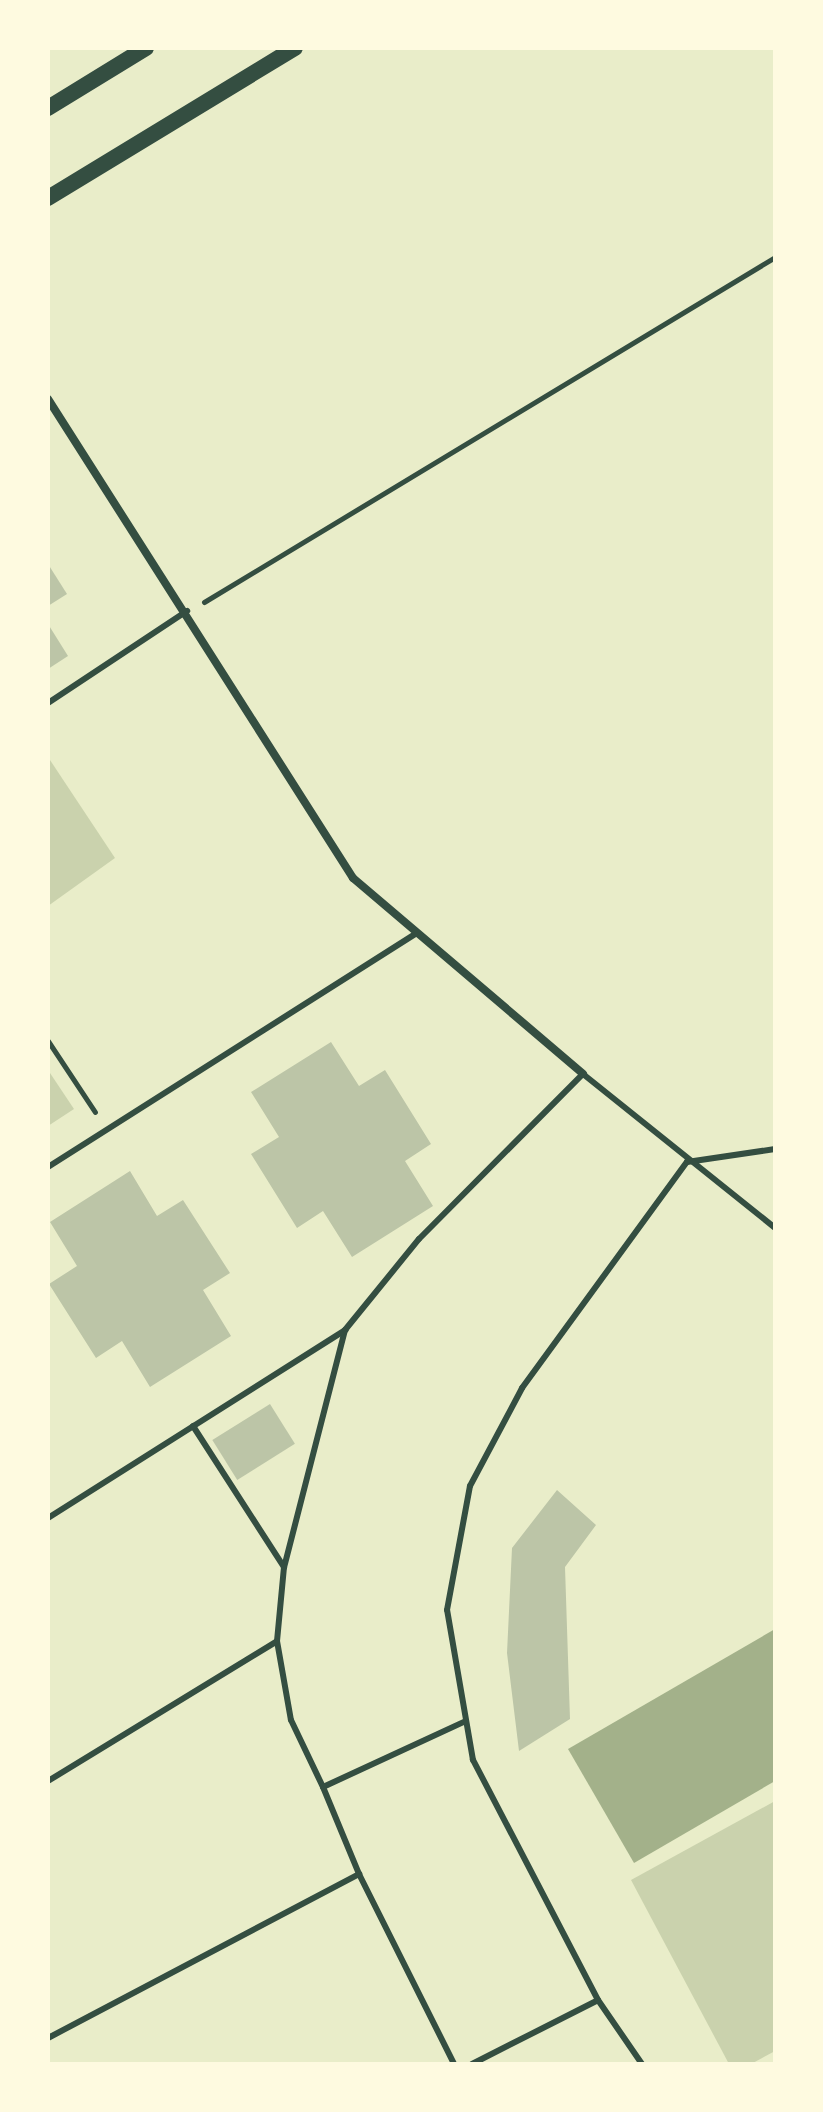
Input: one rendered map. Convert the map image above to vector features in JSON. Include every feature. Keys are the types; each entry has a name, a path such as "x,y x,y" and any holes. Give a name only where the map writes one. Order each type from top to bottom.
{"main road":[{"path":"50,101 146,48"},
{"path":"48,198 269,55 295,48"}],"street":[{"path":"48,399 187,611 353,878 583,1074"}],"lane":[{"path":"48,703 187,611"},
{"path":"48,1167 417,933"},
{"path":"48,1518 345,1330 419,1239 583,1074 687,1162 775,1228"},
{"path":"642,2064 598,2000 473,1760 447,1610 470,1486 522,1388 687,1162 775,1149"},
{"path":"345,1330 284,1567 277,1641 291,1720 359,1874 454,2064"},
{"path":"193,1426 284,1567"},
{"path":"48,1781 277,1641"},
{"path":"323,1787 466,1721"},
{"path":"48,2038 359,1874"},
{"path":"472,2064 598,2000"}],"path":[{"path":"187,611 775,257"},
{"path":"48,1041 107,1130"}],"shaded area":[{"path":"48,757 115,858 48,906"},
{"path":"48,1070 74,1109 48,1126"},
{"path":"775,1629 775,1781 634,1863 568,1749"},
{"path":"775,1801 775,2051 751,2064 729,2064 631,1880"}],"building":[{"path":"48,564 67,594 48,606"},
{"path":"48,624 68,656 48,669"},
{"path":"331,1042 359,1086 385,1070 431,1144 405,1161 433,1206 352,1257 323,1211 297,1228 251,1154 279,1137 251,1092"},
{"path":"130,1171 157,1216 183,1200 230,1273 203,1290 231,1336 150,1387 122,1341 96,1358 49,1284 77,1266 50,1222"},
{"path":"270,1404 295,1444 237,1480 212,1440"},
{"path":"557,1490 596,1525 565,1567 570,1719 519,1751 507,1653 512,1548"}]}
